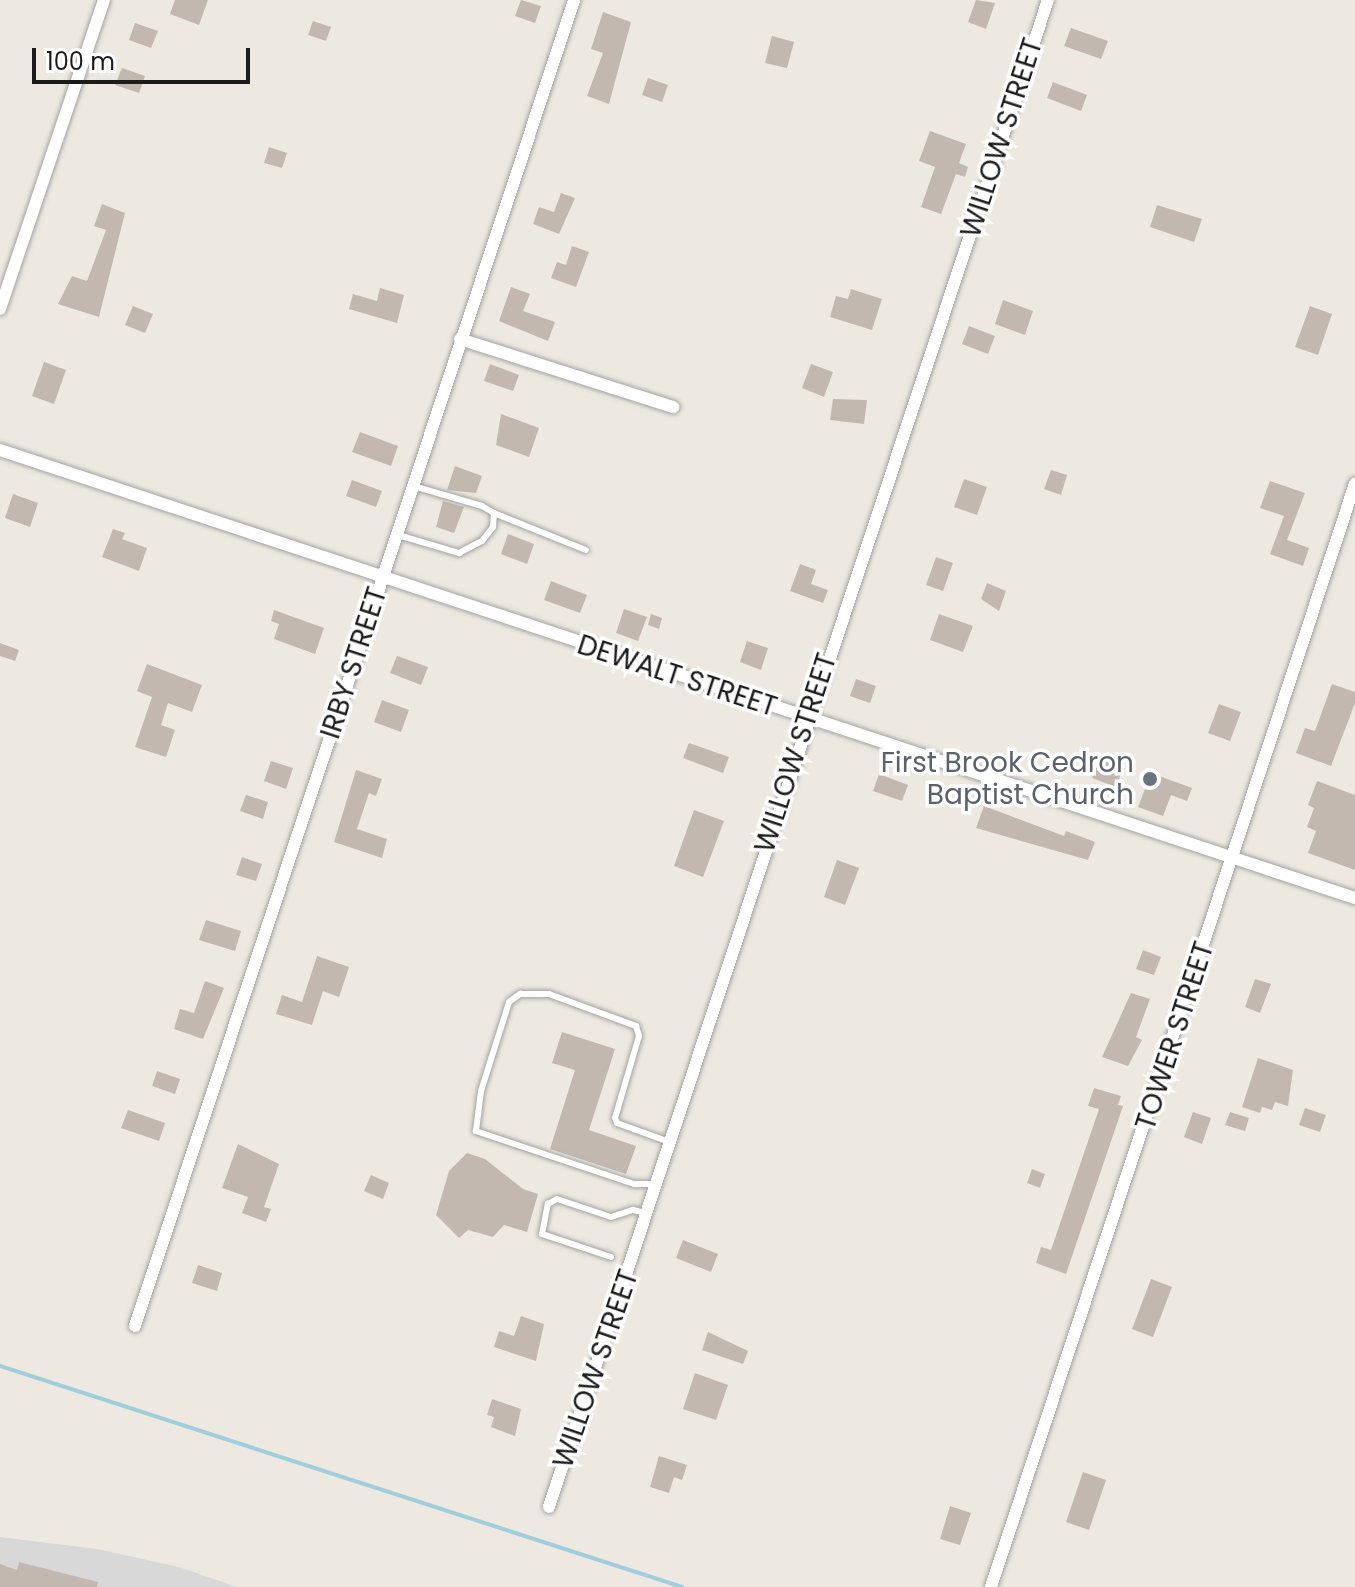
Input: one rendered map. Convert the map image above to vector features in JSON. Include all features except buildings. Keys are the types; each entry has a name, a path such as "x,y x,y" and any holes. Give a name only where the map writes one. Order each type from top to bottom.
{"street":[{"path":"0,309 104,0"},
{"name":"IRBY STREET","path":"135,1326 574,0"},
{"name":"WILLOW STREET","path":"549,1507 659,1184 806,719 1048,0"},
{"path":"460,339 673,407"},
{"name":"DEWALT STREET","path":"0,450 1355,898"},
{"name":"TOWER STREET","path":"991,1587 1235,859 1355,484"}],"lane":[{"path":"413,486 494,513 586,550"},
{"path":"397,535 459,553 489,534 494,513"},
{"path":"659,1184 634,1184 476,1131 481,1091 509,1002 520,994 549,994 636,1026 639,1036 615,1110 617,1123 672,1143"},
{"path":"611,1257 542,1234 548,1204 557,1199 611,1217 633,1210 649,1214"}],"shaded area":[{"path":"0,1537 97,1549 179,1567 237,1587 0,1587"}],"waterway":[{"path":"0,1366 682,1587"}],"place":[{"name":"First Brook Cedron Baptist Church","path":"1150,779"}]}
